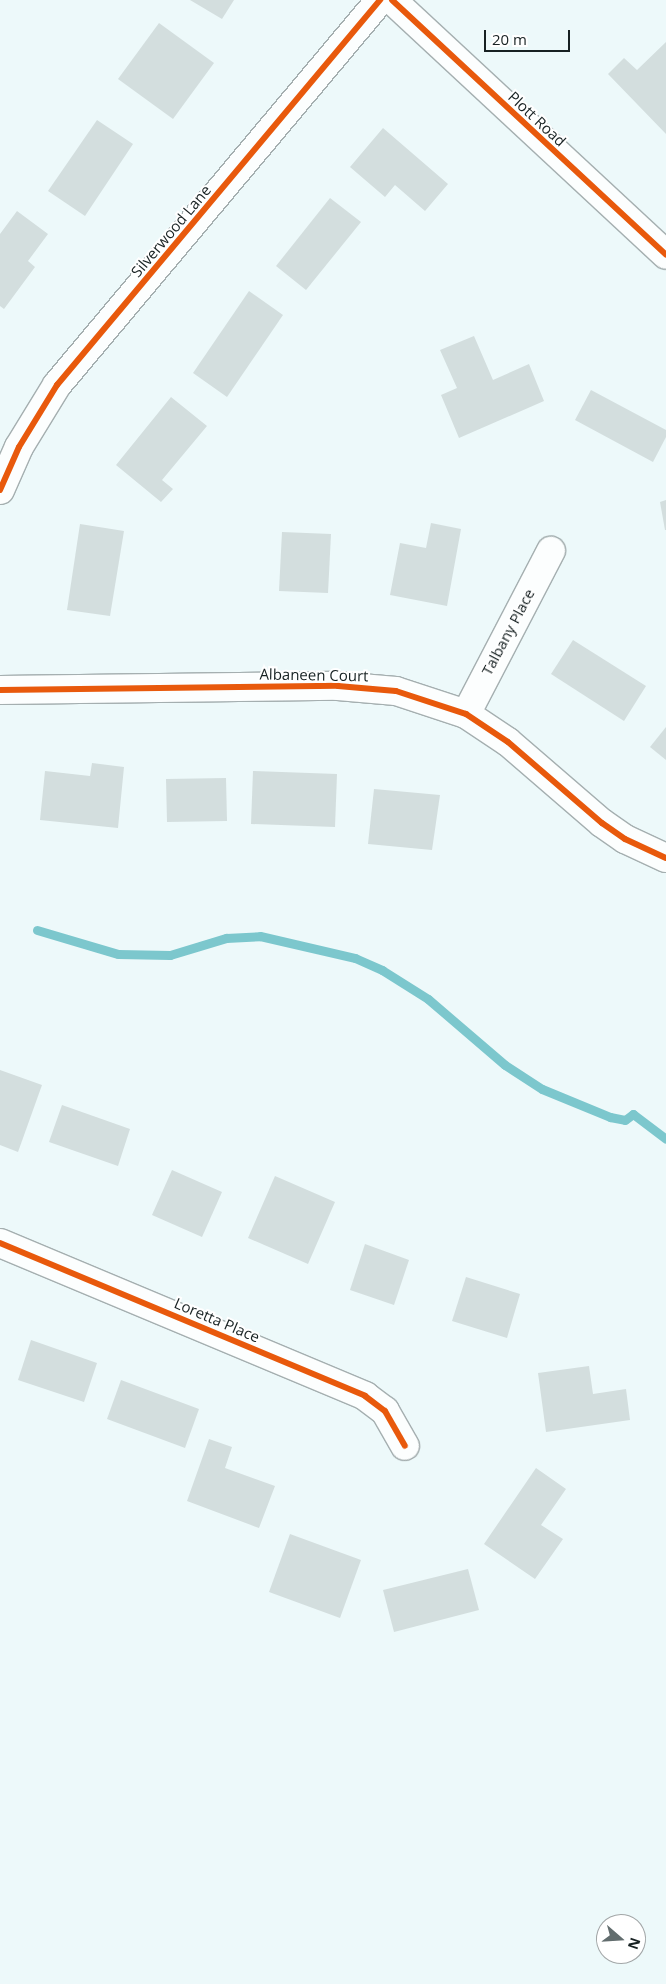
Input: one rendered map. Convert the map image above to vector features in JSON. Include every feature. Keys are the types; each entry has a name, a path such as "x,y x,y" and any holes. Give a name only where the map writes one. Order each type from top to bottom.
{"street":[{"name":"Silverwood Lane","path":"0,490 19,447 57,385 380,0"},
{"name":"Plott Road","path":"392,0 666,255"},
{"name":"Talbany Place","path":"466,714 551,551"},
{"name":"Albaneen Court","path":"0,690 372,688 396,691 466,714 508,742 602,823 625,839 666,858"},
{"name":"Loretta Place","path":"0,1243 365,1396 385,1411 404,1446"}],"building":[{"path":"190,0 234,0 222,19"},
{"path":"159,23 214,63 173,119 118,79"},
{"path":"666,42 666,134 608,74 624,58 637,70"},
{"path":"97,120 133,144 85,216 48,191"},
{"path":"383,128 448,184 425,211 395,185 385,197 350,167"},
{"path":"330,198 361,222 306,290 276,266"},
{"path":"17,211 48,234 28,261 35,267 4,309 0,306 0,234"},
{"path":"249,291 283,315 227,397 193,373"},
{"path":"474,336 493,380 529,364 544,401 459,438 441,395 457,388 440,350"},
{"path":"591,390 666,430 666,437 653,462 575,420"},
{"path":"171,397 207,426 162,480 173,489 161,502 116,465"},
{"path":"666,500 666,530 665,530 660,502"},
{"path":"431,523 461,529 447,606 390,595 400,543 426,548"},
{"path":"80,524 124,531 110,616 67,610"},
{"path":"282,532 331,534 328,593 279,591"},
{"path":"573,640 646,686 624,721 551,674"},
{"path":"666,727 666,760 650,747"},
{"path":"92,763 124,767 118,828 40,820 45,771 90,776"},
{"path":"253,771 337,774 335,827 251,824"},
{"path":"226,778 227,821 167,822 166,779"},
{"path":"374,789 440,795 432,850 368,844"},
{"path":"0,1070 42,1085 18,1152 0,1145"},
{"path":"62,1105 130,1129 118,1166 49,1142"},
{"path":"172,1170 222,1192 202,1237 152,1215"},
{"path":"275,1176 335,1202 308,1264 248,1238"},
{"path":"365,1244 409,1260 394,1305 350,1290"},
{"path":"466,1277 520,1294 507,1338 452,1321"},
{"path":"31,1340 97,1363 84,1402 18,1380"},
{"path":"589,1366 593,1394 626,1389 630,1420 546,1432 538,1373"},
{"path":"121,1380 199,1409 185,1448 107,1419"},
{"path":"209,1439 232,1447 225,1468 275,1486 259,1528 187,1501"},
{"path":"536,1468 566,1489 541,1525 563,1539 535,1579 484,1544"},
{"path":"290,1534 361,1560 340,1618 269,1592"},
{"path":"468,1569 479,1610 394,1632 383,1590"}],"waterway":[{"path":"37,930 118,954 170,955 226,938 260,936 355,958 382,970 428,999 505,1065 542,1089 610,1117 625,1120 633,1114 666,1139"}],"cycle path":[{"path":"0,490 19,447 57,385 380,0"},
{"path":"392,0 666,255"},
{"path":"0,690 338,686 396,691 466,714 508,742 602,823 625,839 666,858"},
{"path":"0,1243 365,1396 385,1411 405,1446"}]}
